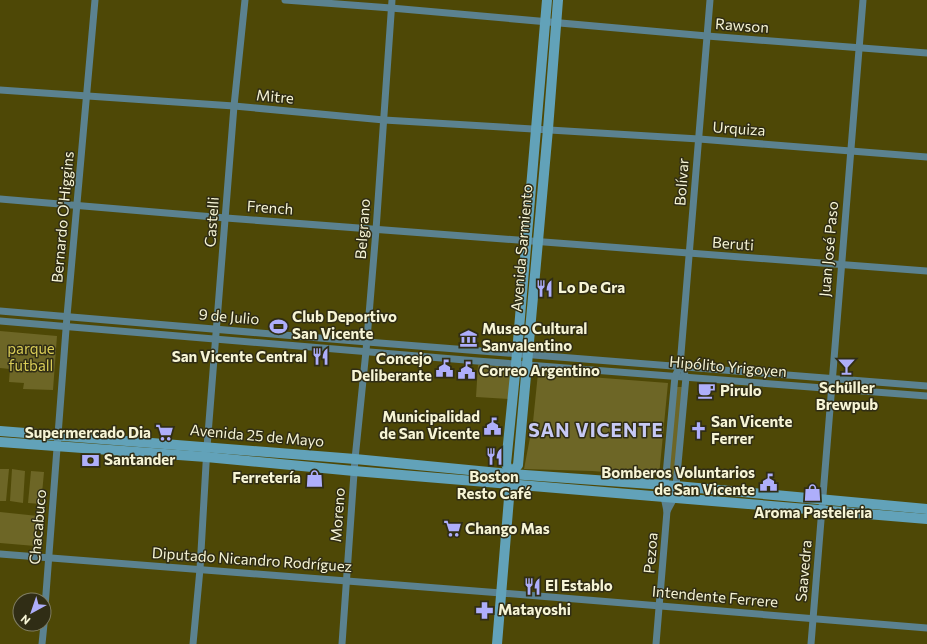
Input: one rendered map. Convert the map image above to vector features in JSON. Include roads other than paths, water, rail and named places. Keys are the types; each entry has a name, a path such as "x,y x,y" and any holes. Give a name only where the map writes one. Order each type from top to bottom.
{"main road":[{"name":"Avenida Sarmiento","path":"511,479 506,464 547,0"},
{"name":"Avenida Sarmiento","path":"511,479 518,465 528,365 558,0"},
{"name":"Avenida 25 de Mayo","path":"0,431 355,459 511,479"},
{"name":"Avenida 25 de Mayo","path":"0,442 354,471 511,479"},
{"path":"511,479 676,486 927,519"},
{"path":"511,479 674,498 927,509"},
{"path":"497,644 511,479"}],"street":[{"name":"Bernardo O'Higgins","path":"59,436 66,326 95,0"},
{"name":"Castelli","path":"193,644 200,569 206,458 217,338 234,106 245,0"},
{"name":"Rawson","path":"285,0 927,53"},
{"name":"Belgrano","path":"355,459 367,342 392,0"},
{"name":"Bolívar","path":"667,511 664,497 675,376 680,366 710,0"},
{"name":"Juan José Paso","path":"822,505 840,265 863,0"},
{"name":"Mitre","path":"0,90 234,106 384,120 548,129"},
{"name":"Urquiza","path":"548,129 850,150 927,157"},
{"name":"French","path":"0,199 538,242"},
{"name":"Beruti","path":"538,242 927,271"},
{"name":"9 de Julio","path":"0,311 528,354"},
{"name":"9 de Julio","path":"0,321 528,365"},
{"name":"Hipólito Yrigoyen","path":"528,354 927,386"},
{"name":"Hipólito Yrigoyen","path":"528,365 927,396"},
{"path":"667,511 674,498 676,486 686,377 680,366"},
{"name":"Chacabuco","path":"46,592 59,436"},
{"name":"Moreno","path":"342,644 355,459"},
{"name":"Saavedra","path":"811,644 822,505"},
{"name":"Pezoa","path":"656,644 667,511"},
{"name":"Diputado Nicandro Rodríguez","path":"0,554 501,592"},
{"name":"Intendente Ferrere","path":"501,592 927,628"},
{"path":"42,644 43,632"}],"place":[{"name":"Lo De Gra","path":"545,288"},
{"name":"Club Deportivo San Vicente","path":"279,326"},
{"name":"Museo Cultural Sanvalentino","path":"469,338"},
{"name":"San Vicente Central","path":"320,357"},
{"name":"Schüller Brewpub","path":"847,367"},
{"name":"Concejo Deliberante","path":"445,368"},
{"name":"Correo Argentino","path":"466,371"},
{"name":"Pirulo","path":"707,391"},
{"name":"Municipalidad de San Vicente","path":"493,426"},
{"name":"San Vicente Ferrer","path":"698,431"},
{"name":"Supermercado Dia","path":"164,433"},
{"name":"Boston Resto Café","path":"494,456"},
{"name":"Santander","path":"91,460"},
{"name":"Ferretería","path":"314,478"},
{"name":"Bomberos Voluntarios de San Vicente","path":"768,482"},
{"name":"Aroma Pasteleria","path":"813,492"},
{"name":"Chango Mas","path":"452,529"},
{"name":"El Establo","path":"532,586"},
{"name":"Matayoshi","path":"485,610"}],"district":[{"name":"SAN VICENTE","path":"596,430"}],"park label":[{"name":"parque futball","path":"31,358"}]}
